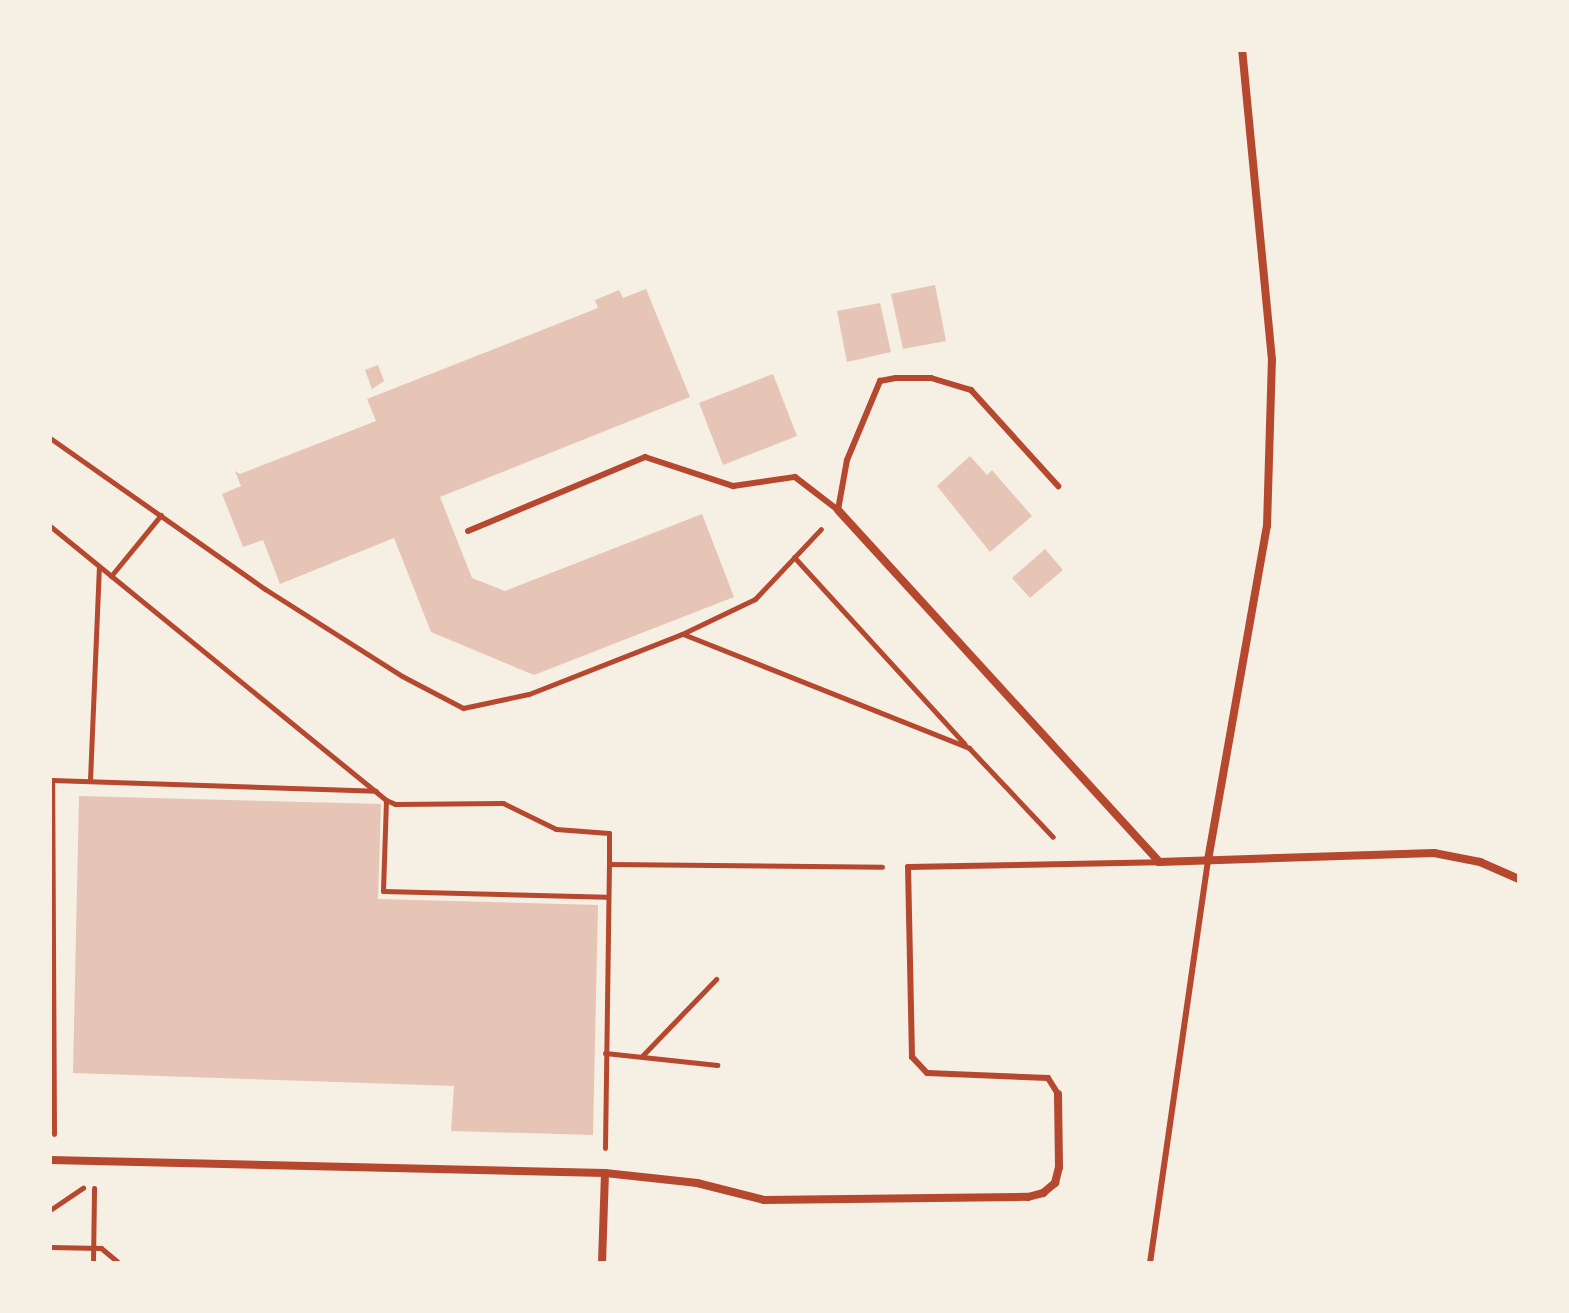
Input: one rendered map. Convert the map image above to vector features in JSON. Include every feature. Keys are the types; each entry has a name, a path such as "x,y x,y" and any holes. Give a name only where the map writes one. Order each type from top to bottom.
{"street":[{"path":"1208,860 1267,526 1272,360 1242,50"},
{"path":"838,510 1159,862 1434,853 1480,862 1519,879"},
{"path":"50,1160 605,1173 697,1183 764,1200 1028,1197 1043,1193 1055,1183 1058,1094"},
{"path":"602,1263 605,1173"}],"lane":[{"path":"468,531 645,457 733,486 795,477 838,510 847,460 880,381 896,378 931,378 971,390 1058,486"},
{"path":"1150,1263 1208,860"},
{"path":"1058,1094 1048,1078 927,1073 912,1057 908,867 1159,862"}],"path":[{"path":"50,438 265,589 402,676 463,708 529,694 682,634 755,599 838,510"},
{"path":"111,576 161,515"},
{"path":"50,526 386,800 395,804 503,803 556,829 609,833 605,1173"},
{"path":"794,557 1076,862"},
{"path":"90,780 99,566"},
{"path":"682,634 969,748"},
{"path":"67,1134 52,1134 52,780 376,791"},
{"path":"386,800 383,891 606,897"},
{"path":"609,864 908,867"},
{"path":"641,1057 716,979"},
{"path":"605,1053 717,1065"},
{"path":"93,1263 94,1182"},
{"path":"50,1247 101,1248 119,1263"},
{"path":"159,1263 245,1263"}],"building":[{"path":"935,285 946,341 903,349 891,294"},
{"path":"646,289 690,397 440,497 472,578 505,591 702,514 734,597 534,675 431,632 394,538 280,584 263,540 243,547 222,494 241,486 235,471 240,474 376,421 367,399 598,308 595,300 619,290 623,298"},
{"path":"880,303 891,352 847,362 837,311"},
{"path":"378,365 384,381 372,389 365,370"},
{"path":"773,374 797,436 723,465 699,403"},
{"path":"970,456 987,475 992,470 1032,516 990,552 937,486"},
{"path":"1045,549 1063,570 1030,598 1012,578"},
{"path":"79,796 381,804 378,899 598,905 593,1135 451,1131 454,1086 73,1073"}]}
